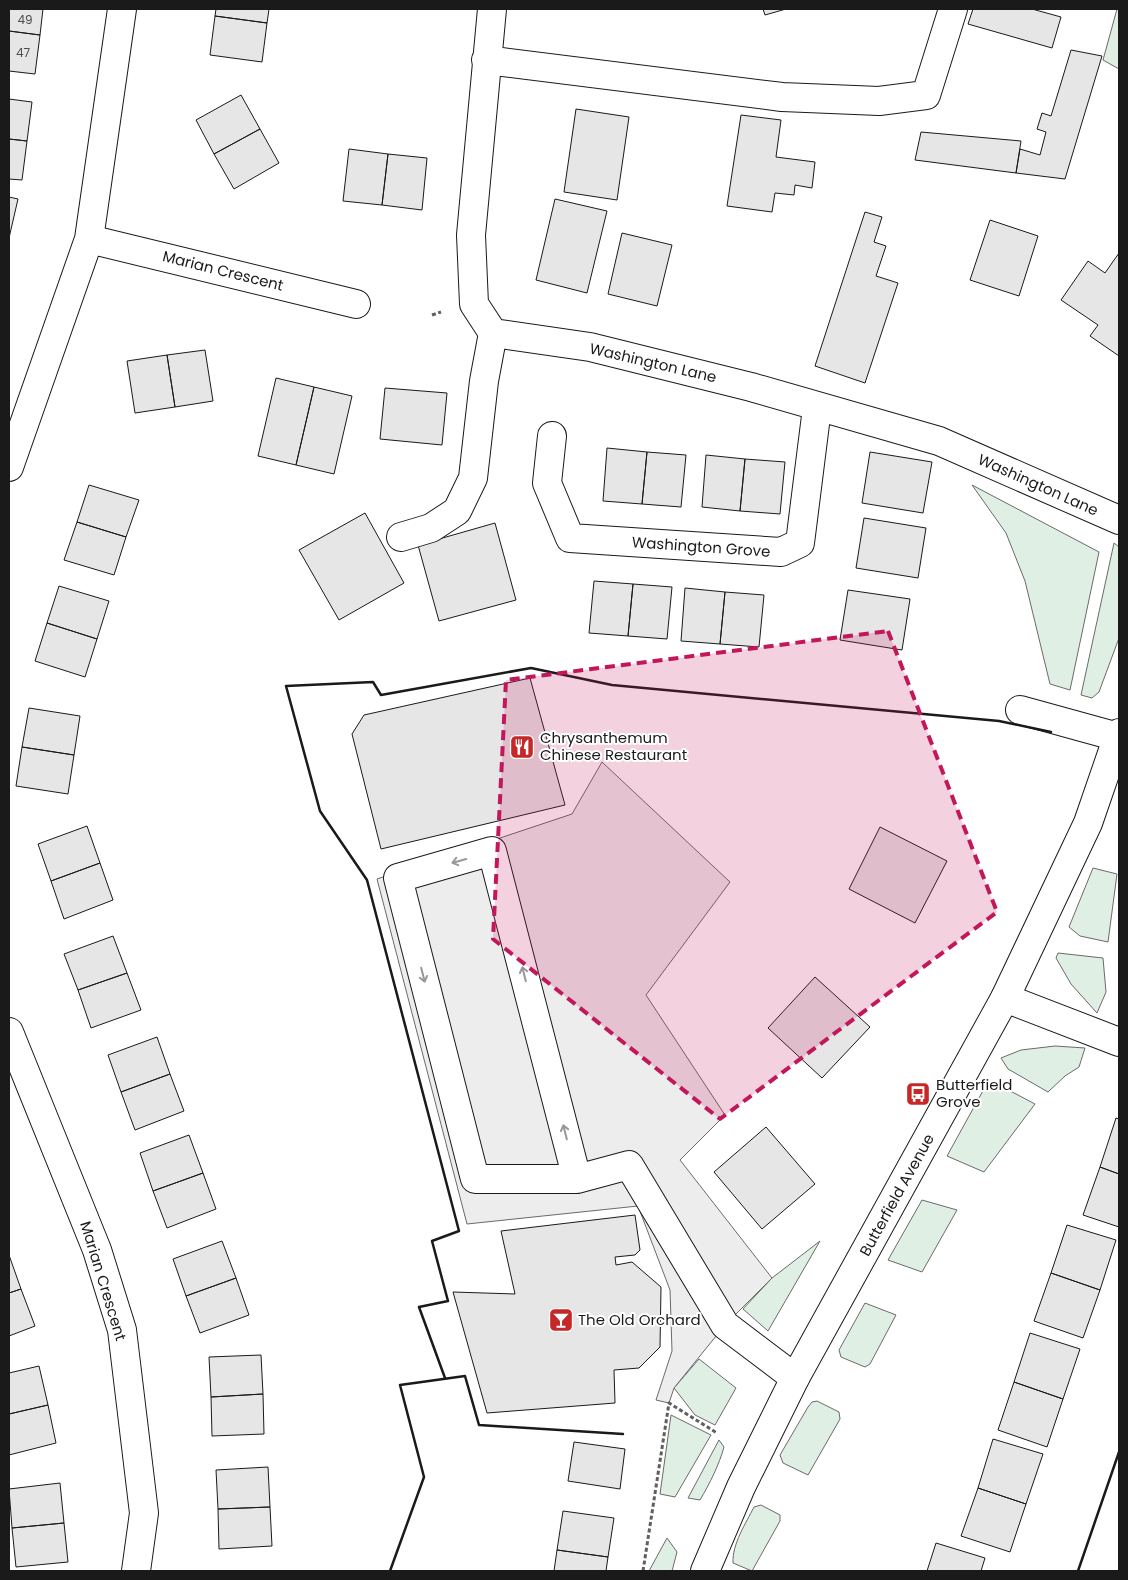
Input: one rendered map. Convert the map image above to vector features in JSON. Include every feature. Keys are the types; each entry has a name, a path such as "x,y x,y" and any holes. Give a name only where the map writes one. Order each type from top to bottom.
{"street":[{"path":"9,467 89,238 122,9"},
{"path":"401,537 431,528 458,511 473,478 484,381 493,333 474,304 470,236 492,9"},
{"path":"486,60 782,97 888,100 926,95 953,9"},
{"name":"Marian Crescent","path":"89,238 356,304"},
{"name":"Washington Lane","path":"493,333 590,347 751,387 817,408 939,441 1119,520"},
{"name":"Washington Grove","path":"552,436 547,483 570,538 781,552 800,543 817,408"},
{"path":"1020,710 1119,735"},
{"name":"Butterfield Avenue","path":"705,1571 741,1487 795,1378 1005,998 1088,823 1119,735"},
{"path":"577,1179 492,851 398,878 475,1179 577,1179 629,1165 725,1325 795,1378"},
{"path":"1005,998 1119,1042"},
{"name":"Marian Crescent","path":"9,1032 97,1250 122,1330 144,1512 136,1571"}],"path":[{"path":"643,1571 669,1403 717,1433"}],"highlighted area":[{"path":"888,631 997,912 720,1119 493,939 506,680"}],"green space":[{"path":"1117,9 1119,9 1119,69 1103,60"},
{"path":"972,485 1099,552 1070,690 1050,684 1025,581 1006,533"},
{"path":"1114,543 1119,547 1119,638 1099,692 1092,698 1081,695"},
{"path":"1093,868 1117,874 1108,942 1080,936 1069,927"},
{"path":"1058,953 1103,958 1106,992 1097,1013 1071,984 1056,958"},
{"path":"1055,1046 1085,1048 1079,1067 1065,1076 1048,1092 1008,1069 1001,1058 1021,1050"},
{"path":"999,1085 1035,1104 984,1172 947,1156 985,1087"},
{"path":"922,1200 957,1210 922,1272 888,1260"},
{"path":"820,1241 768,1331 743,1309 772,1278"},
{"path":"865,1303 896,1315 870,1364 865,1367 841,1357 839,1350"},
{"path":"699,1359 736,1388 715,1425 695,1415 674,1388"},
{"path":"817,1401 839,1412 840,1419 808,1475 783,1463 780,1455 808,1407 812,1402"},
{"path":"671,1415 711,1435 675,1497 660,1494"},
{"path":"719,1440 724,1447 707,1487 700,1500 688,1498"},
{"path":"761,1505 780,1515 780,1521 752,1571 733,1563 733,1556 740,1534 754,1507"},
{"path":"667,1538 677,1552 672,1571 649,1571"}],"shaded area":[{"path":"602,762 730,882 646,995 725,1115 680,1160 772,1278 725,1325 674,1388 669,1403 656,1400 672,1351 670,1290 638,1206 467,1224 377,879 572,814"}],"building":[{"path":"9,9 43,9 40,35 9,31"},
{"path":"216,9 269,9 267,23 215,16"},
{"path":"763,9 786,9 765,15"},
{"path":"973,9 1032,9 1061,17 1052,48 968,24"},
{"path":"215,16 267,23 262,62 210,55"},
{"path":"9,31 40,35 35,74 9,71"},
{"path":"1071,50 1102,56 1065,179 1016,173 1020,149 1040,155 1046,132 1037,129 1042,113 1051,116"},
{"path":"241,95 260,129 214,154 196,120"},
{"path":"9,99 32,102 27,141 9,139"},
{"path":"576,109 629,117 617,200 564,192"},
{"path":"741,115 781,120 776,157 815,162 812,188 795,185 794,195 775,193 772,212 727,206"},
{"path":"260,129 279,163 234,189 214,154"},
{"path":"921,132 1021,141 1016,173 915,160"},
{"path":"9,139 27,141 22,180 9,179"},
{"path":"349,149 388,154 382,205 343,201"},
{"path":"388,154 427,158 422,210 382,205"},
{"path":"9,197 18,199 9,238"},
{"path":"555,199 607,211 587,293 536,280"},
{"path":"865,212 882,217 874,242 886,246 876,276 898,283 865,383 815,366"},
{"path":"990,220 1038,236 1019,296 970,280"},
{"path":"622,233 672,245 657,306 608,294"},
{"path":"1119,253 1119,356 1090,336 1098,325 1061,300 1088,261 1105,273"},
{"path":"205,350 213,401 175,407 167,355"},
{"path":"167,355 175,407 135,413 127,361"},
{"path":"276,378 314,387 296,465 258,456"},
{"path":"314,387 352,396 334,474 296,465"},
{"path":"385,388 447,393 442,445 380,439"},
{"path":"607,448 647,452 642,504 603,501"},
{"path":"647,452 686,455 681,507 642,504"},
{"path":"870,452 932,462 923,513 862,503"},
{"path":"706,455 745,459 740,511 702,507"},
{"path":"745,459 785,462 780,514 740,511"},
{"path":"89,485 139,500 126,537 77,522"},
{"path":"365,513 404,583 339,620 299,550"},
{"path":"864,518 926,528 918,578 856,568"},
{"path":"77,522 126,537 114,575 64,560"},
{"path":"495,523 516,600 439,621 418,545"},
{"path":"594,581 633,584 628,636 589,633"},
{"path":"633,584 672,587 667,639 628,636"},
{"path":"59,586 109,601 97,639 47,623"},
{"path":"685,588 725,592 720,644 681,641"},
{"path":"848,590 910,599 902,650 840,640"},
{"path":"725,592 764,595 759,647 720,644"},
{"path":"47,623 97,639 85,677 35,661"},
{"path":"530,678 565,805 381,849 352,734 364,715"},
{"path":"29,708 80,716 74,755 22,747"},
{"path":"22,747 74,755 68,794 16,786"},
{"path":"87,826 100,863 51,881 38,844"},
{"path":"880,827 947,861 915,923 849,889"},
{"path":"100,863 113,900 64,919 51,881"},
{"path":"113,936 127,973 78,990 64,954"},
{"path":"127,973 141,1010 91,1028 78,990"},
{"path":"815,977 870,1027 822,1078 768,1028"},
{"path":"157,1037 170,1074 121,1092 108,1055"},
{"path":"170,1074 184,1111 135,1130 121,1092"},
{"path":"1116,1118 1119,1119 1119,1174 1100,1167"},
{"path":"766,1127 815,1184 762,1229 714,1172"},
{"path":"189,1135 203,1173 153,1191 140,1153"},
{"path":"1100,1167 1119,1174 1119,1227 1083,1215"},
{"path":"203,1173 216,1209 167,1228 153,1191"},
{"name":"The Old Orchard","path":"635,1215 640,1250 635,1255 615,1257 616,1265 632,1262 661,1287 660,1347 639,1368 614,1370 615,1403 487,1413 453,1292 515,1294 501,1231"},
{"path":"1067,1225 1116,1240 1100,1290 1051,1273"},
{"path":"222,1241 236,1278 186,1296 173,1259"},
{"path":"9,1255 21,1289 9,1293"},
{"path":"1051,1273 1100,1290 1083,1338 1034,1321"},
{"path":"236,1278 249,1315 200,1333 186,1296"},
{"path":"21,1289 35,1326 9,1336 9,1293"},
{"path":"1030,1333 1080,1349 1063,1399 1014,1382"},
{"path":"261,1355 263,1394 211,1397 209,1357"},
{"path":"39,1366 48,1405 9,1414 9,1373"},
{"path":"1014,1382 1063,1399 1047,1447 998,1430"},
{"path":"263,1394 264,1434 212,1436 211,1397"},
{"path":"48,1405 56,1443 9,1455 9,1414"},
{"path":"993,1439 1043,1454 1026,1504 978,1488"},
{"path":"574,1442 625,1449 620,1489 568,1481"},
{"path":"268,1467 270,1507 218,1509 216,1470"},
{"path":"60,1483 64,1523 12,1528 9,1489"},
{"path":"978,1488 1026,1504 1010,1552 961,1536"},
{"path":"270,1507 272,1546 219,1549 218,1509"},
{"path":"563,1511 614,1518 608,1557 557,1550"},
{"path":"64,1523 68,1562 16,1567 12,1528"},
{"path":"936,1543 985,1558 981,1571 927,1571"},
{"path":"557,1550 608,1557 606,1571 554,1571"}],"wall":[{"path":"445,1378 419,1307 448,1301 432,1241 459,1231 367,880 320,811 286,686 373,682 381,695 531,668 612,685 999,721 1051,732"},
{"path":"390,1571 424,1477 400,1385 465,1376 479,1425 623,1434"},
{"path":"1078,1571 1119,1452"}],"place":[{"name":"Chrysanthemum Chinese Restaurant","path":"522,747"},
{"name":"Butterfield Grove","path":"918,1094"},
{"name":"The Old Orchard","path":"561,1320"}]}
